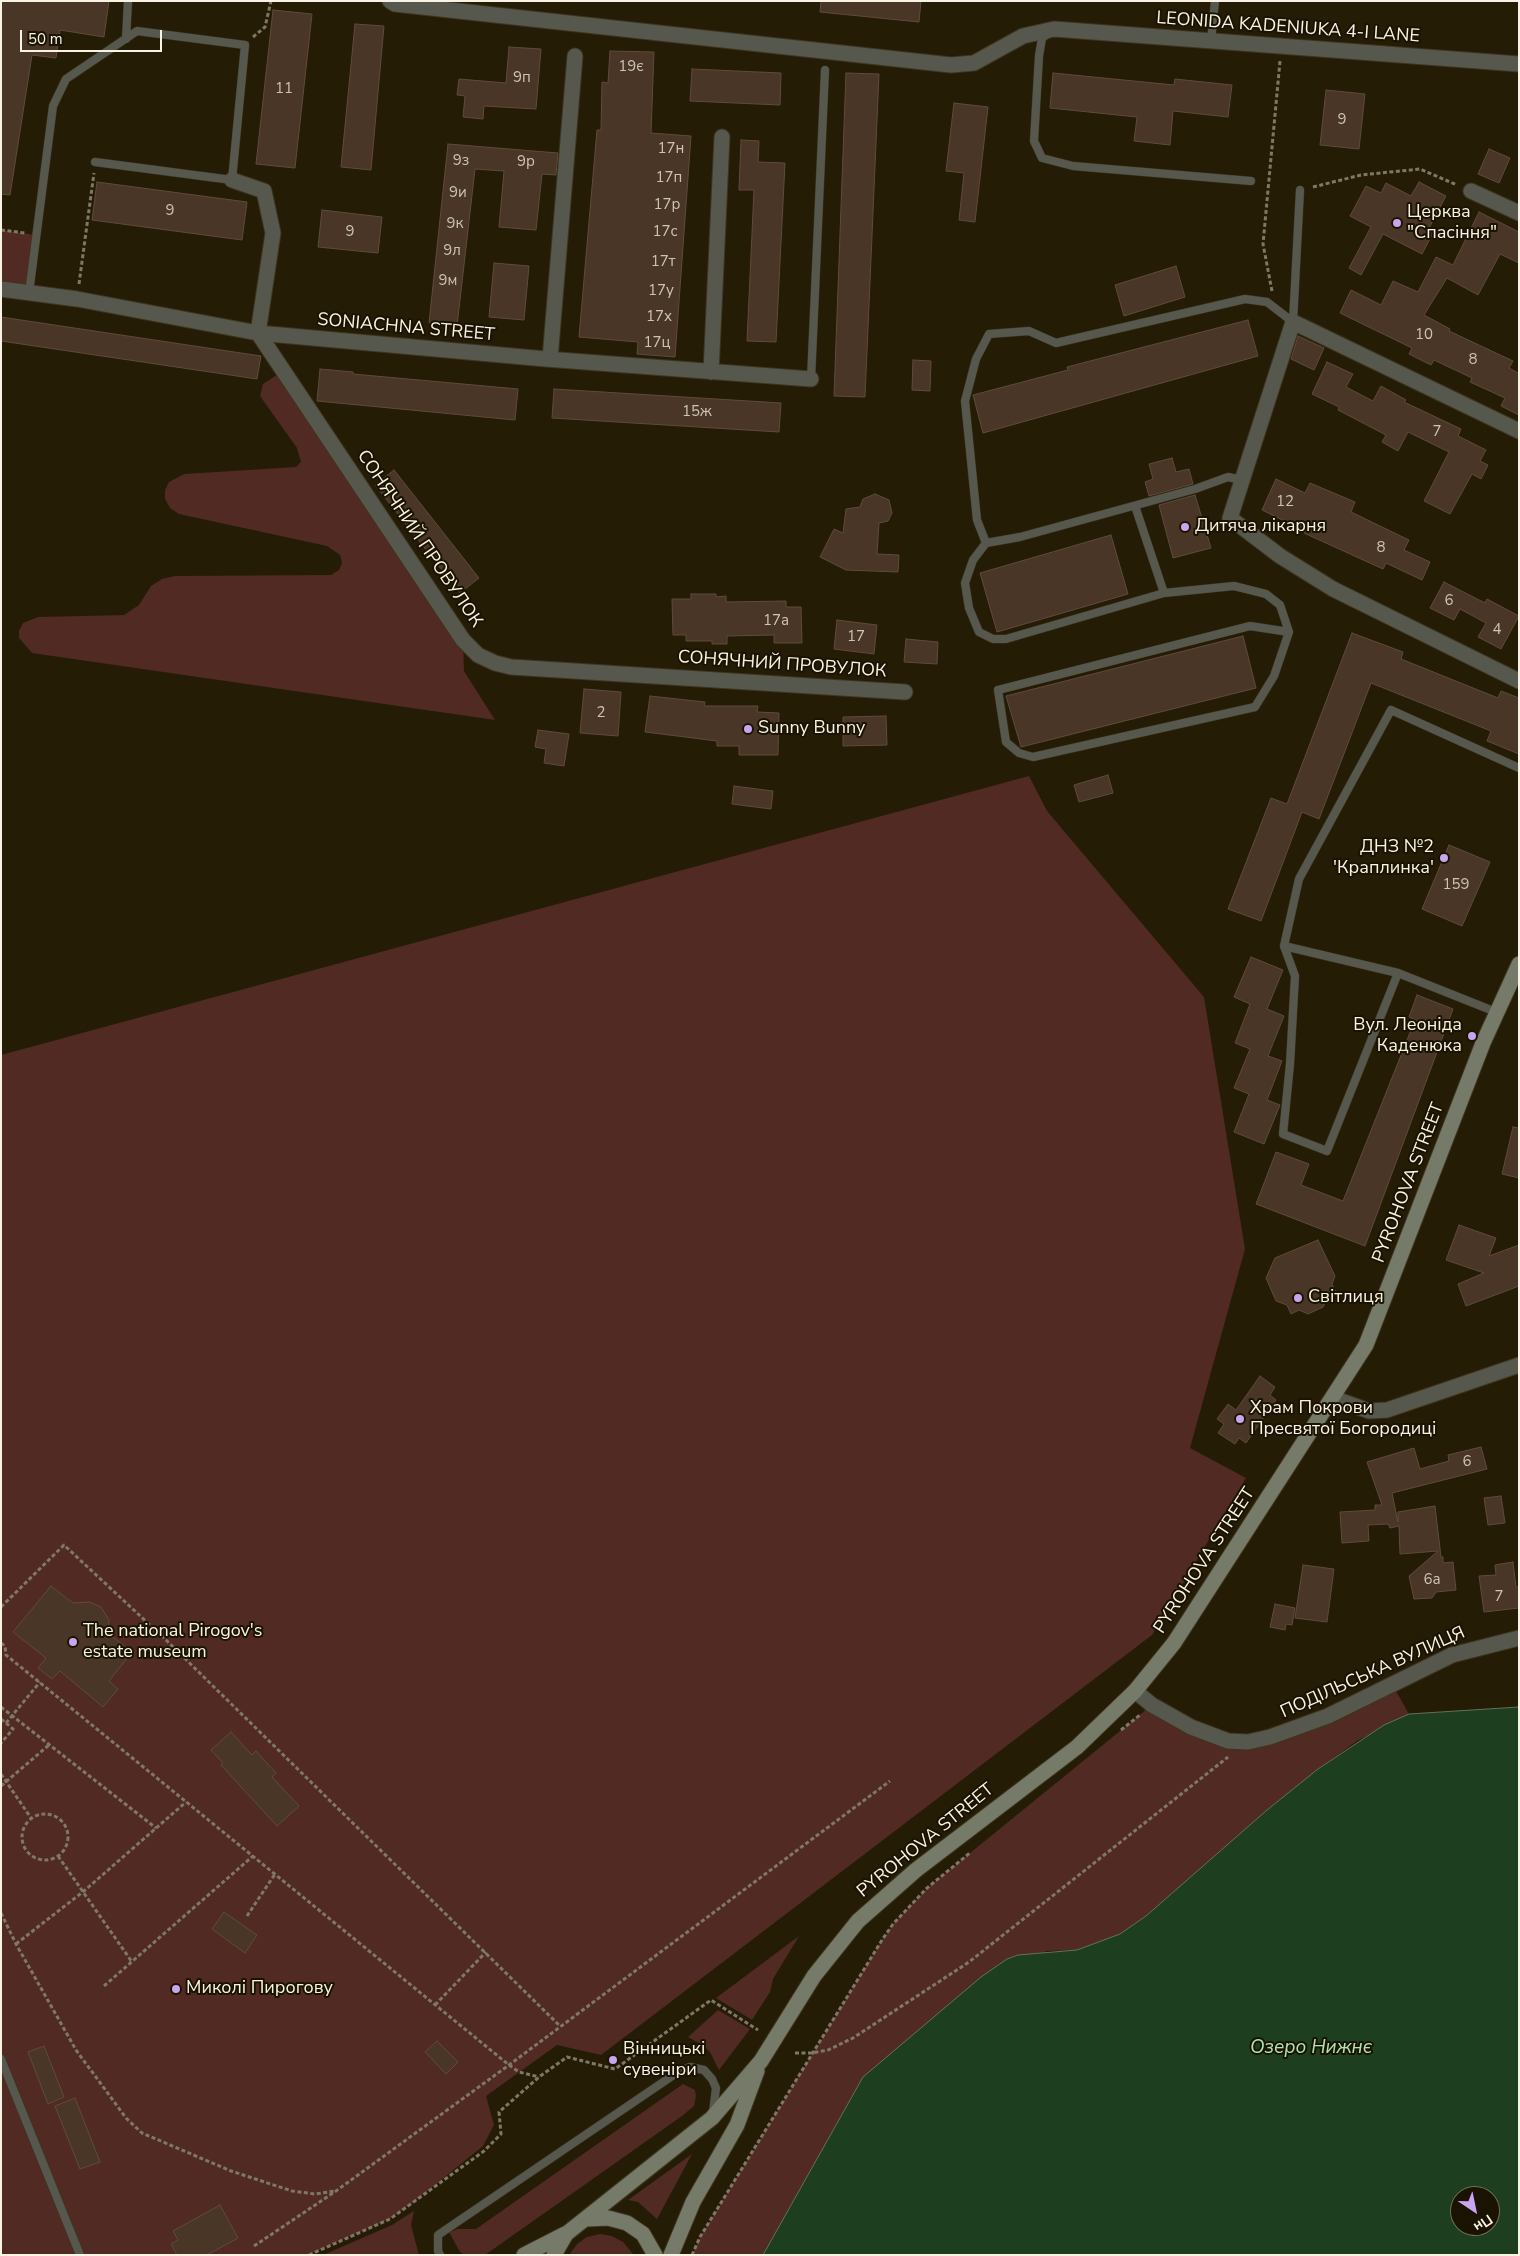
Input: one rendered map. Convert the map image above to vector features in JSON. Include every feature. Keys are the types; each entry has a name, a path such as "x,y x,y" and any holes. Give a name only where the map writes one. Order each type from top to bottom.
{"street":[{"name":"LEONIDA KADENIUKA 4-I LANE","path":"390,1 395,4 951,65 974,63 1022,36 1054,29 1519,64"},
{"path":"550,359 576,56"},
{"path":"711,372 722,137"},
{"path":"232,180 264,191 273,233 258,333"},
{"path":"1471,191 1519,213"},
{"name":"SONIACHNA STREET","path":"1,289 77,299 258,333 550,359 811,379"},
{"path":"1519,431 1293,322 1230,518 1280,556 1333,589 1519,681"},
{"name":"СОНЯЧНИЙ ПРОВУЛОК","path":"258,333 463,640 478,655 495,663 511,667 906,692"},
{"name":"PYROHOVA STREET","path":"566,2234 712,2118 761,2062 814,1976 858,1921 916,1870 1076,1747 1135,1691 1186,1627 1360,1357 1374,1326 1496,1012 1519,964"},
{"path":"1333,1398 1369,1412 1387,1410 1519,1365"},
{"name":"ПОДІЛЬСЬКА ВУЛИЦЯ","path":"1135,1691 1152,1705 1191,1727 1228,1741 1248,1742 1270,1737 1328,1716 1452,1655 1519,1638"},
{"name":"PYROHOVA STREET","path":"671,2255 693,2202 737,2125 761,2062"},
{"path":"587,2219 608,2218 627,2223 643,2234 655,2255"},
{"path":"524,2255 566,2234"},
{"path":"554,2255 566,2234"}],"lane":[{"path":"126,39 128,1"},
{"path":"1211,41 1215,1"},
{"path":"1054,29 1042,38 1039,56 1034,140 1042,158 1073,166 1251,181"},
{"path":"29,293 54,106 66,79 137,31 245,44 232,180 95,162"},
{"path":"811,379 826,70"},
{"path":"1293,322 1300,190"},
{"path":"986,543 977,520 964,401 976,359 989,334 1029,331 1056,343 1245,299 1267,302 1293,322"},
{"path":"1242,480 1228,477 1194,490 1136,506 1020,537 986,543 973,560 965,583 968,608 979,632 993,639 1006,639 1164,593 1234,586 1266,594 1280,605 1289,632 1274,676 1255,708 1033,757 1019,752 1006,742 998,690 1250,626 1289,632"},
{"path":"1136,506 1164,593"},
{"path":"1398,973 1327,1151 1283,1134 1289,1081 1295,976 1284,946 1299,880 1391,710 1519,768"},
{"path":"1284,946 1398,973 1496,1012"},
{"path":"1,2059 80,2255"},
{"path":"440,2255 438,2251 438,2235 678,2072 690,2067 704,2070 712,2079 716,2088 716,2101 712,2118"}],"path":[{"path":"245,44 265,26 271,1"},
{"path":"1276,309 1263,244 1281,46"},
{"path":"77,299 95,162"},
{"path":"1300,190 1361,175 1420,169 1471,191"},
{"path":"1,230 36,235"},
{"path":"1,1606 64,1545 166,1640 560,2026"},
{"path":"1,1643 5,1646 6,1655 509,2065 519,2072 539,2077"},
{"path":"6,1723 40,1682"},
{"path":"1113,1737 1152,1705"},
{"path":"1,1706 156,1828"},
{"path":"1,1719 13,1729 1,1743"},
{"path":"795,2053 812,2053 828,2050 853,2038 969,1962 1248,1742"},
{"path":"1,1786 49,1745"},
{"path":"1,1774 31,1818"},
{"path":"254,2246 336,2191 509,2065 890,1781"},
{"path":"16,1944 84,1891 186,1802"},
{"path":"38,1815 52,1815 64,1824 67,1830 67,1845 58,1856 44,1861 31,1856 26,1851 21,1837 26,1823 31,1818 38,1815"},
{"path":"692,2255 700,2236 893,1924 927,1888 973,1850"},
{"path":"58,1856 132,1962"},
{"path":"104,1986 253,1856"},
{"path":"247,1916 275,1874"},
{"path":"1,1913 16,1944 76,2050 126,2118 142,2133 231,2171 292,2191 315,2194 336,2191"},
{"path":"435,2005 486,1952"},
{"path":"309,2255 390,2219 484,2151 501,2134 499,2112 539,2077 567,2057 615,2070 711,2000 758,2030"}],"shaded area":[{"path":"1,230 36,235 29,293 1,289"},
{"path":"283,371 463,640 464,671 495,720 32,653 19,638 19,631 23,623 38,617 124,615 139,605 151,586 162,579 175,576 331,575 339,570 342,563 340,555 327,546 179,514 170,508 165,499 165,490 169,482 184,474 296,467 301,462 297,448 260,396 263,384"},
{"path":"1029,776 1047,811 1204,997 1245,1249 1190,1448 1246,1478 1152,1635 601,2055 557,2045 486,2096 494,2125 483,2146 390,2219 308,2255 1,2255 1,1055"},
{"path":"1392,1684 1409,1714 1357,1741 1318,1769 1267,1810 1146,1916 1120,1934 1101,1943 1077,1950 1046,1951 863,2077 763,2255 692,2255 700,2237 882,1940 893,1924 927,1888 1152,1705 1248,1741"},
{"path":"799,1936 773,1979 770,1992 752,2020 716,1998"},
{"path":"718,2010 750,2029 719,2070 710,2052 704,2046 688,2037"},
{"path":"683,2084 695,2090 696,2096 694,2106 682,2116 485,2255 464,2255 460,2252 449,2232 458,2229 476,2229"},
{"path":"692,2154 657,2219 638,2202 628,2200"},
{"path":"414,2211 411,2225 419,2255 323,2255 392,2225"},
{"path":"600,2234 612,2236 623,2242 634,2255 569,2255 577,2244 587,2237"}],"water":[{"name":"Озеро Нижнє","path":"1519,1707 1519,2255 763,2255 863,2077 981,1977 1007,1959 1018,1955 1077,1950 1120,1934 1146,1916 1267,1810 1318,1769 1384,1725 1409,1714"}],"building":[{"path":"1,1 109,1 104,37 60,30 56,58 32,55 10,195 1,194"},
{"path":"821,1 921,1 919,22 820,12"},
{"path":"273,10 312,14 295,168 256,164"},
{"path":"355,24 384,26 371,170 341,167"},
{"path":"509,47 541,49 536,109 484,106 483,119 463,117 465,96 457,95 459,79 506,83"},
{"path":"610,51 654,52 651,133 691,136 675,357 637,354 638,342 579,337 597,130 601,130 602,82 608,83"},
{"path":"692,69 781,73 780,105 690,101"},
{"path":"846,73 879,74 865,397 834,396"},
{"path":"1053,73 1174,85 1175,79 1232,85 1228,117 1173,111 1170,145 1134,141 1137,117 1050,108"},
{"path":"1326,90 1365,94 1359,149 1320,145"},
{"path":"954,103 988,107 975,222 959,220 964,173 946,171"},
{"path":"741,140 759,141 758,162 785,163 776,342 747,341 754,190 739,190"},
{"path":"448,144 558,153 556,175 542,174 536,230 499,227 504,171 475,169 457,326 429,323"},
{"path":"1489,149 1510,158 1499,183 1478,174"},
{"path":"97,182 247,202 242,240 92,220"},
{"name":"Церква \"Спасіння\"","path":"1419,182 1446,196 1428,230 1433,233 1422,254 1383,234 1361,275 1349,268 1371,227 1350,216 1366,186 1381,193 1386,183 1411,196"},
{"path":"322,210 382,217 378,253 318,247"},
{"path":"1479,212 1519,232 1519,263 1500,254 1478,295 1447,278 1424,315 1450,329 1449,331 1513,361 1509,368 1518,373 1519,370 1519,415 1501,406 1505,398 1470,382 1472,378 1434,360 1431,365 1409,354 1412,348 1340,313 1351,290 1381,305 1393,281 1418,292 1436,257 1453,265"},
{"path":"494,263 529,266 524,320 489,317"},
{"path":"1176,266 1185,297 1124,316 1115,285"},
{"path":"1,317 261,356 257,379 1,341"},
{"path":"1248,320 1258,356 983,433 973,395 1068,370 1067,367"},
{"path":"1298,336 1324,348 1314,370 1291,359"},
{"path":"913,360 931,361 930,391 912,390"},
{"path":"1327,362 1353,374 1346,387 1373,401 1381,386 1406,400 1404,402 1461,429 1458,436 1486,450 1480,461 1488,465 1481,479 1472,474 1450,514 1424,501 1449,452 1408,432 1398,451 1382,442 1386,435 1338,410 1339,407 1312,394"},
{"path":"320,369 353,372 353,374 518,389 515,420 317,401"},
{"path":"554,389 781,403 779,432 552,418"},
{"path":"1172,458 1176,472 1189,469 1193,484 1149,496 1145,482 1153,479 1149,464"},
{"path":"394,470 479,578 460,593 375,485"},
{"path":"1276,479 1305,493 1310,483 1355,502 1351,512 1409,540 1404,550 1430,562 1422,580 1386,563 1383,569 1304,533 1305,531 1262,510"},
{"path":"875,494 889,500 892,513 888,521 879,523 877,554 899,555 898,572 846,570 820,557 834,529 843,533 846,509 860,507 863,499"},
{"name":"Дитяча лікарня","path":"1195,495 1211,548 1173,558 1159,505"},
{"path":"1111,535 1128,594 997,632 980,573"},
{"path":"1444,582 1485,603 1487,599 1519,616 1501,649 1478,637 1486,623 1460,609 1454,620 1430,608"},
{"path":"691,594 716,594 716,597 726,596 726,602 786,601 786,607 801,607 802,643 774,643 774,635 727,636 727,644 712,644 712,641 686,641 686,635 673,635 672,599 691,599"},
{"path":"837,620 877,625 874,654 834,649"},
{"path":"1352,633 1403,652 1401,659 1498,698 1501,691 1519,698 1519,754 1487,741 1491,731 1371,683 1319,819 1302,812 1261,921 1228,909 1271,798 1287,804"},
{"path":"1243,636 1256,688 1021,747 1006,696"},
{"path":"906,639 938,642 937,664 904,662"},
{"path":"584,689 621,692 618,736 580,733"},
{"path":"650,696 705,702 704,706 758,706 757,712 779,713 778,755 739,755 739,746 717,746 717,741 645,732"},
{"path":"886,716 887,745 843,746 843,717"},
{"path":"538,730 569,734 564,766 544,763 546,749 535,747"},
{"path":"1108,775 1113,793 1079,802 1074,785"},
{"path":"734,786 773,791 771,809 732,804"},
{"path":"1449,845 1490,862 1462,926 1422,909"},
{"path":"1251,957 1283,970 1267,1009 1284,1016 1268,1056 1282,1061 1267,1100 1280,1105 1264,1144 1234,1132 1249,1094 1234,1088 1250,1049 1235,1043 1250,1004 1234,997"},
{"path":"1417,995 1453,1009 1365,1246 1256,1204 1276,1152 1309,1164 1301,1185 1343,1201 1415,1020 1409,1017"},
{"path":"1513,1127 1519,1128 1519,1178 1502,1174"},
{"path":"1459,1225 1496,1238 1489,1256 1519,1245 1519,1286 1466,1306 1458,1284 1484,1273 1446,1260"},
{"path":"1318,1240 1335,1276 1332,1284 1337,1294 1327,1299 1323,1307 1308,1314 1299,1310 1291,1314 1287,1305 1276,1301 1266,1278 1275,1258"},
{"path":"1260,1376 1275,1387 1270,1395 1276,1400 1246,1443 1239,1438 1235,1444 1218,1433 1224,1424 1217,1419 1228,1404 1236,1410"},
{"path":"1481,1447 1487,1469 1392,1493 1398,1522 1398,1512 1435,1506 1441,1557 1443,1557 1443,1563 1453,1562 1456,1590 1436,1592 1432,1598 1414,1599 1409,1576 1438,1551 1400,1554 1399,1526 1390,1528 1388,1524 1368,1525 1369,1541 1342,1543 1340,1512 1375,1510 1375,1505 1382,1505 1367,1462 1414,1448 1420,1469 1449,1461 1448,1455"},
{"path":"1501,1496 1505,1523 1488,1525 1484,1498"},
{"path":"1513,1562 1516,1587 1519,1587 1519,1608 1484,1612 1479,1576 1496,1575 1495,1565"},
{"path":"1303,1565 1334,1569 1327,1622 1295,1618"},
{"name":"The national Pirogov's estate museum","path":"51,1586 73,1603 89,1602 101,1607 109,1620 108,1633 132,1652 109,1681 118,1689 103,1707 60,1671 52,1679 38,1668 46,1658 13,1632"},
{"path":"1275,1604 1295,1608 1292,1625 1286,1624 1285,1630 1270,1627"},
{"path":"231,1732 252,1755 256,1751 276,1773 272,1777 299,1806 277,1826 221,1765 223,1763 211,1750"},
{"path":"224,1912 257,1935 245,1953 212,1929"},
{"path":"437,2041 458,2062 446,2074 425,2052"},
{"path":"44,2046 64,2097 48,2104 28,2052"},
{"path":"75,2098 100,2162 80,2169 55,2106"},
{"path":"220,2205 238,2238 207,2255 177,2255 171,2244 178,2240 173,2231"}],"place":[{"name":"Церква \"Спасіння\"","path":"1397,223"},
{"name":"Дитяча лікарня","path":"1185,527"},
{"name":"Sunny Bunny","path":"748,729"},
{"name":"ДНЗ №2 'Краплинка'","path":"1444,858"},
{"name":"Вул. Леоніда Каденюка","path":"1472,1036"},
{"name":"Світлиця","path":"1298,1298"},
{"name":"Храм Покрови Пресвятої Богородиці","path":"1240,1419"},
{"name":"The national Pirogov's estate museum","path":"73,1642"},
{"name":"Миколі Пирогову","path":"176,1989"},
{"name":"Вінницькі сувеніри","path":"613,2060"}]}
